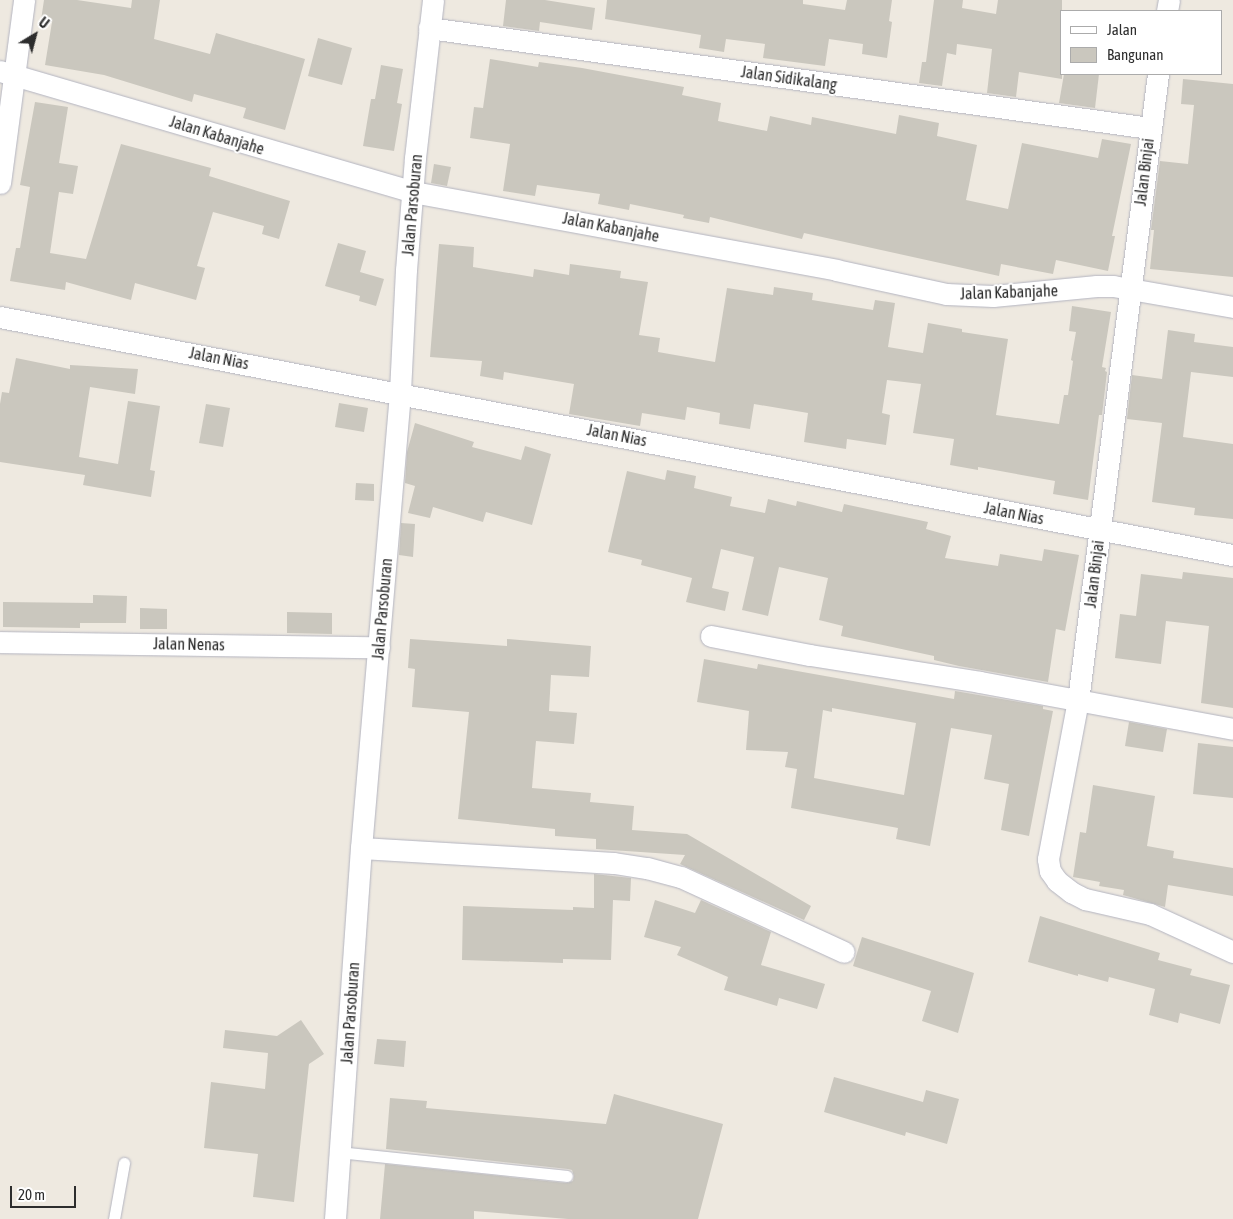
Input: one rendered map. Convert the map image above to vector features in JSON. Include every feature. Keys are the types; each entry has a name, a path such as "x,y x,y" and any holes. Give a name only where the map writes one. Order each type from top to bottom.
{"street":[{"path":"0,183 7,73 24,0"},
{"name":"Jalan Parsoburan","path":"335,1219 361,848 400,392 406,270 433,0"},
{"name":"Jalan Sidikalang","path":"429,28 1150,128"},
{"name":"Jalan Kabanjahe","path":"7,73 413,192 826,268 946,294 992,296 1097,286 1129,288 1233,307"},
{"name":"Jalan Binjai","path":"1158,75 1129,288 1078,700 1048,859 1050,871 1064,887 1085,899 1150,914 1233,952"},
{"name":"Jalan Nias","path":"0,317 400,392 1233,555"},
{"path":"711,636 810,656 980,682 1233,729"},
{"name":"Jalan Nenas","path":"0,642 379,646"},
{"path":"361,848 614,863 647,868 681,877 844,952"}],"lane":[{"path":"339,1152 567,1176"},
{"path":"114,1219 124,1163"}],"building":[{"path":"44,0 77,0 131,8 132,0 160,0 154,39 210,54 216,33 305,59 285,130 243,118 246,108 194,94 192,102 104,75 45,65 52,22 41,20"},
{"path":"506,0 545,0 595,8 592,30 540,22 539,31 503,26"},
{"path":"607,0 803,0 803,4 845,10 847,0 892,0 889,21 892,22 887,58 862,54 863,44 829,39 825,66 763,58 765,44 726,39 724,52 699,48 701,35 605,19"},
{"path":"934,0 963,0 962,8 996,14 998,0 1062,0 1062,10 1060,10 1060,75 1062,75 1062,79 1019,72 1016,97 987,93 992,49 957,44 956,55 947,53 942,86 919,83 922,62 926,62"},
{"path":"318,38 352,48 342,85 308,76"},
{"path":"490,59 538,67 539,62 582,68 684,87 682,95 721,103 718,121 767,131 770,116 811,125 812,117 896,134 899,115 939,123 937,136 977,145 966,200 1008,209 1022,143 1098,158 1102,139 1131,144 1112,236 1115,236 1108,271 1056,260 1053,274 1001,264 999,276 804,233 802,239 710,217 709,223 683,218 684,215 630,204 629,210 598,204 600,194 537,185 535,196 503,191 510,144 470,138 474,107 483,108"},
{"path":"381,65 403,69 397,103 402,104 394,151 363,146 371,99 375,99"},
{"path":"1064,75 1099,75 1095,108 1059,103"},
{"path":"1183,79 1233,84 1233,277 1150,269 1154,230 1151,230 1160,161 1188,164 1194,105 1181,104"},
{"path":"35,102 68,107 59,163 78,166 73,194 59,192 50,253 86,259 121,144 211,168 209,176 290,201 279,239 262,234 264,226 213,212 197,266 205,268 196,300 135,283 131,300 66,282 65,290 10,281 16,248 20,248 30,187 20,185"},
{"path":"434,164 451,167 447,186 431,183"},
{"path":"338,243 366,251 360,272 384,279 376,306 359,301 360,296 325,286"},
{"path":"439,244 474,247 473,267 533,277 534,269 569,275 570,264 621,271 620,278 648,282 639,335 660,338 658,352 715,362 727,288 773,295 774,287 813,293 812,300 873,310 875,300 895,303 888,347 923,353 928,323 962,329 962,332 1008,339 996,415 1059,424 1064,395 1068,395 1073,361 1071,360 1076,332 1069,331 1072,306 1111,312 1102,367 1106,368 1105,371 1107,372 1102,415 1099,415 1088,500 1053,494 1055,481 978,467 978,470 950,465 954,439 913,433 921,384 887,380 882,413 890,415 886,445 847,439 846,449 804,442 808,413 754,404 750,429 719,424 720,413 687,407 685,420 642,413 640,426 569,414 574,384 504,372 503,380 480,376 482,361 430,357"},
{"path":"1168,330 1195,334 1194,342 1233,347 1233,377 1191,372 1183,437 1233,444 1233,519 1194,515 1195,508 1152,502 1162,423 1127,419 1132,375 1162,379"},
{"path":"16,358 70,369 70,365 138,369 135,394 90,387 79,457 118,464 128,401 160,406 150,470 155,471 151,497 83,485 85,475 0,462 0,404 2,392 9,393"},
{"path":"339,403 368,408 364,432 335,427"},
{"path":"206,404 230,408 223,447 199,443"},
{"path":"415,423 474,442 472,447 521,460 525,446 551,454 532,525 486,512 483,522 433,507 430,518 408,513 415,486 405,483 407,452"},
{"path":"667,470 696,476 694,488 732,497 730,506 765,513 768,499 796,506 797,501 842,512 844,504 928,522 926,529 951,536 945,558 998,566 1000,554 1042,561 1044,549 1079,555 1065,631 1056,629 1048,682 959,666 934,660 934,656 841,636 843,626 819,620 828,578 779,567 768,616 742,610 754,557 721,549 712,588 729,592 725,611 686,602 692,578 641,565 642,560 608,552 627,471 665,480"},
{"path":"356,483 374,484 374,501 355,500"},
{"path":"401,523 415,524 413,557 399,555"},
{"path":"1183,572 1233,578 1233,708 1201,703 1209,626 1166,621 1161,664 1115,658 1120,614 1136,616 1141,574 1182,579"},
{"path":"93,595 127,596 126,623 80,623 80,628 3,627 3,602 93,603"},
{"path":"140,608 167,609 167,629 140,629"},
{"path":"287,612 332,613 332,634 287,633"},
{"path":"410,639 507,646 507,639 591,646 589,677 551,675 549,711 577,713 574,744 536,741 532,788 591,793 590,802 634,806 632,830 687,834 811,906 804,920 680,864 685,855 596,849 596,839 555,836 555,829 458,819 469,712 412,707 415,669 408,668"},
{"path":"704,659 757,669 758,664 954,699 955,691 1043,706 1043,709 1053,711 1029,836 1001,830 1009,784 984,779 992,735 951,728 930,846 896,839 898,828 791,808 797,769 785,767 788,752 746,750 749,711 697,702","holes":["832,708 916,723 904,795 814,778 823,710 832,712"]},
{"path":"1129,722 1167,729 1163,752 1125,746"},
{"path":"1198,743 1233,747 1233,798 1193,794"},
{"path":"1093,785 1155,796 1147,846 1174,851 1173,858 1233,868 1233,896 1168,885 1165,907 1123,895 1124,890 1099,886 1100,882 1073,877 1080,832 1086,833"},
{"path":"594,874 631,878 630,901 613,900 611,960 563,959 563,963 462,960 463,906 573,910 573,907 594,908"},
{"path":"655,900 695,913 701,900 771,932 761,965 825,984 817,1009 779,998 777,1006 724,990 728,977 677,955 681,947 644,937"},
{"path":"1040,916 1160,953 1158,960 1192,969 1190,975 1230,985 1220,1024 1180,1013 1178,1023 1149,1015 1155,989 1109,977 1108,982 1078,974 1078,976 1028,962"},
{"path":"862,937 974,973 958,1033 922,1021 931,991 853,966"},
{"path":"301,1020 324,1054 309,1064 294,1202 253,1197 258,1154 204,1148 211,1082 265,1089 268,1053 223,1048 225,1030 277,1036"},
{"path":"377,1039 406,1041 404,1067 374,1064"},
{"path":"834,1077 923,1102 926,1090 959,1099 947,1144 906,1132 905,1136 824,1112"},
{"path":"614,1094 723,1124 698,1219 568,1219 474,1211 474,1219 380,1219 385,1164 566,1183 573,1181 574,1176 572,1170 568,1169 386,1149 390,1098 427,1101 426,1108 606,1124"}]}
